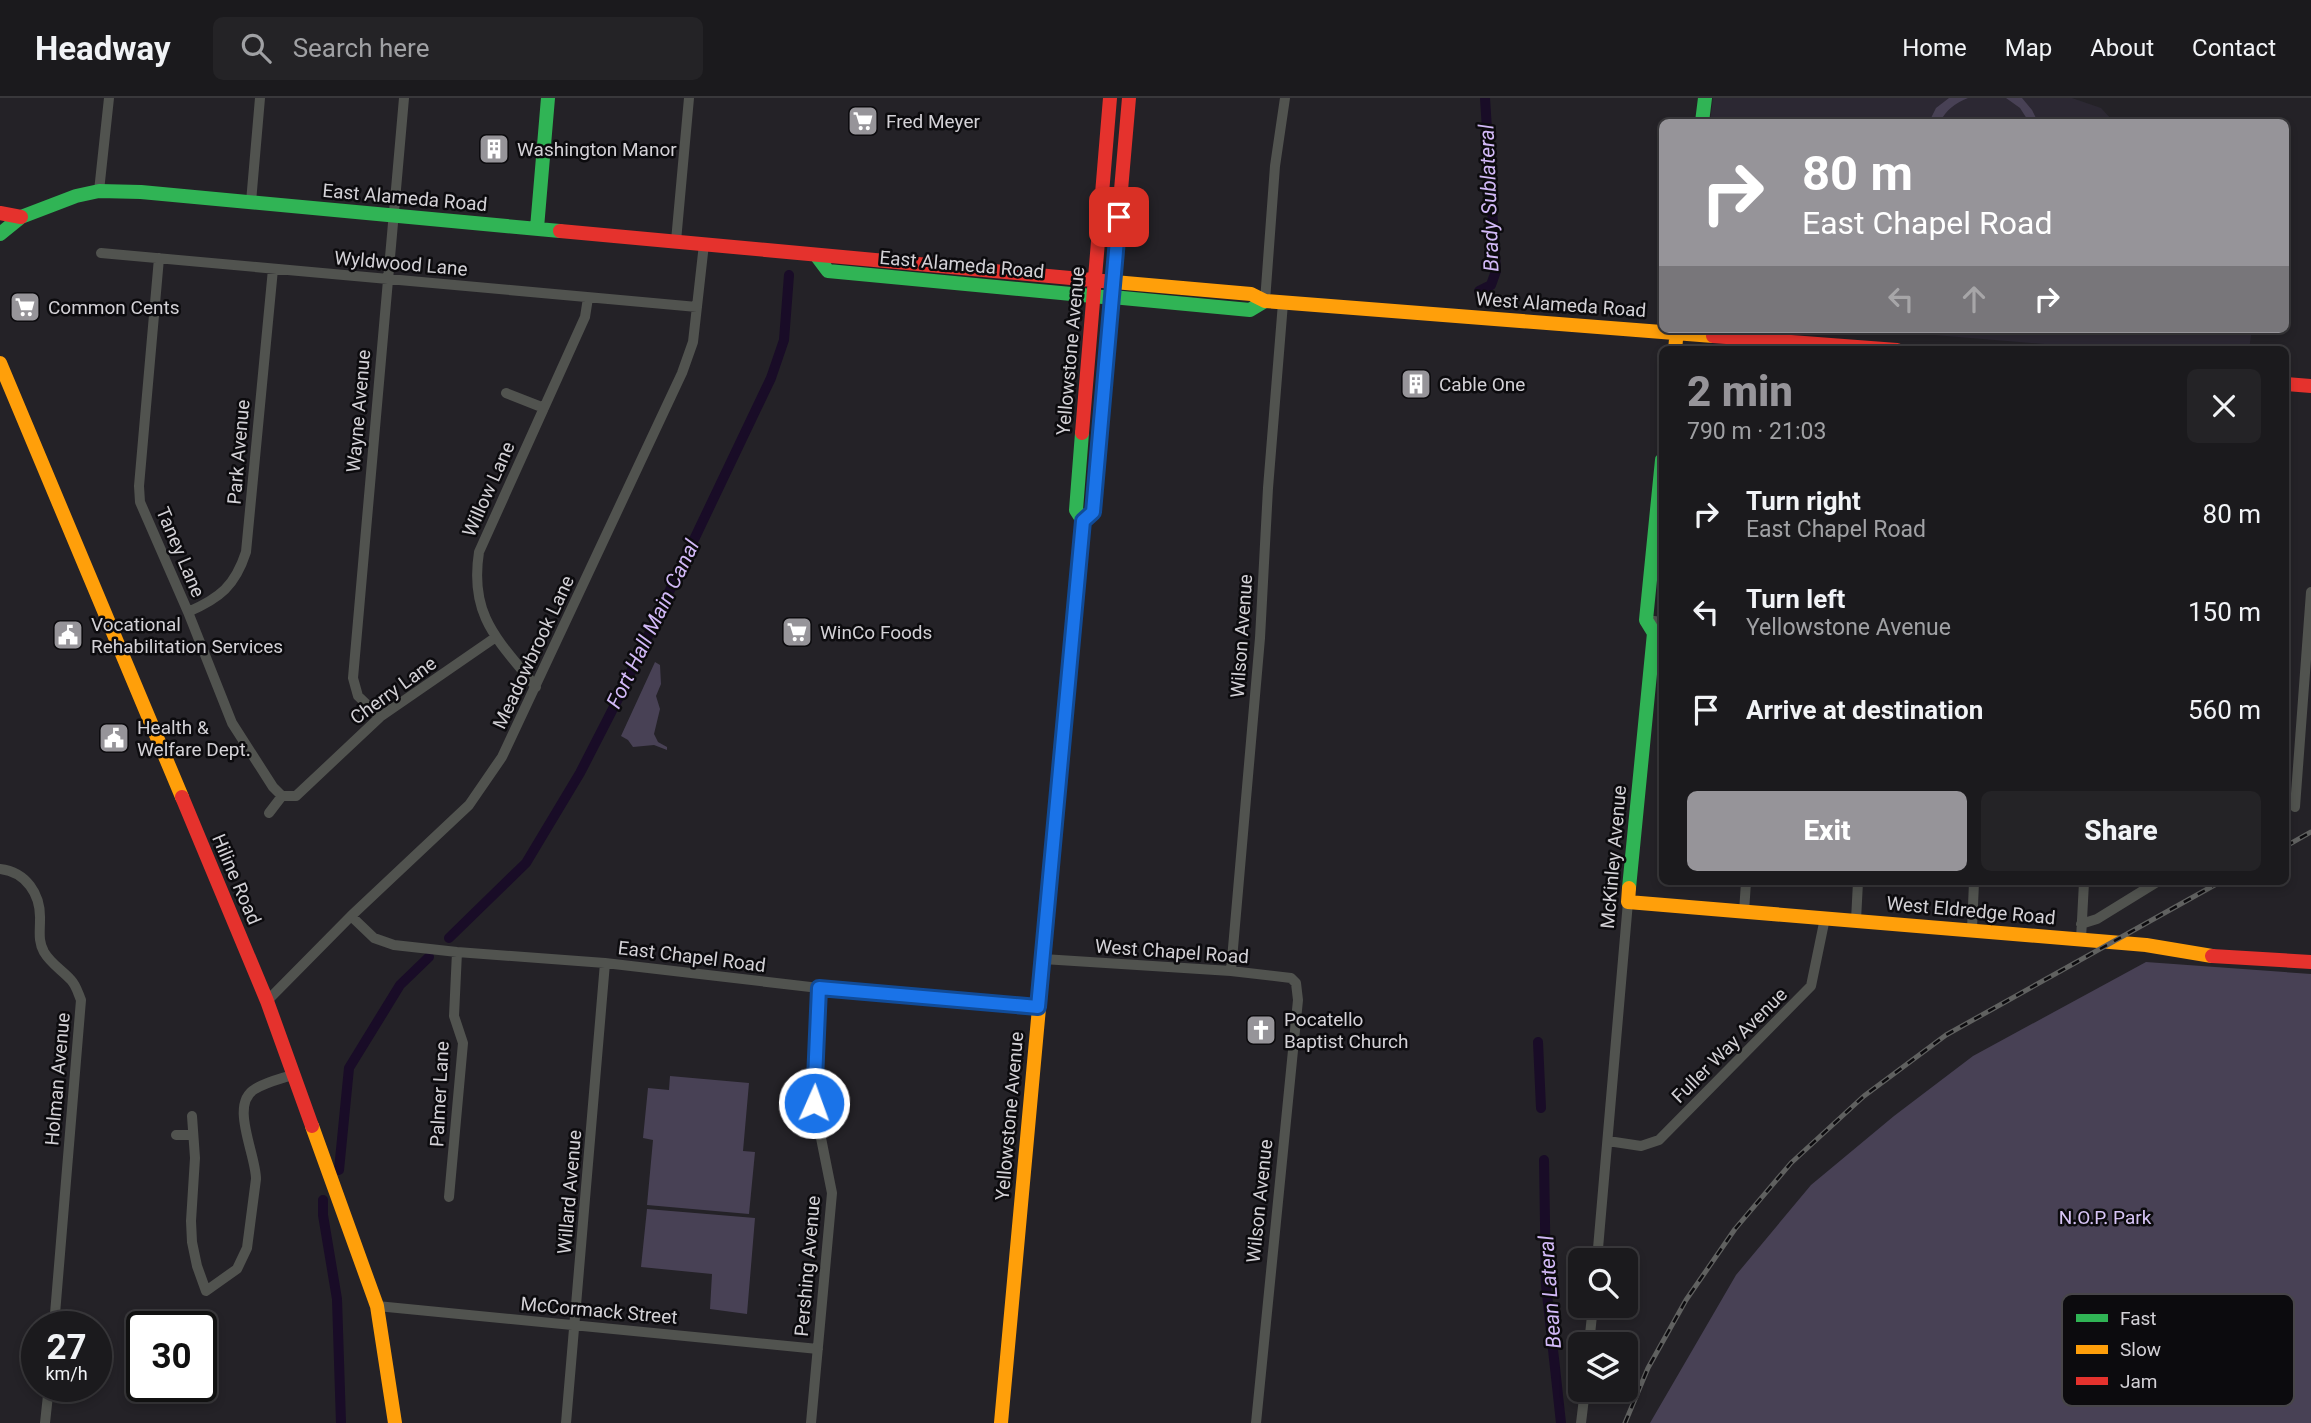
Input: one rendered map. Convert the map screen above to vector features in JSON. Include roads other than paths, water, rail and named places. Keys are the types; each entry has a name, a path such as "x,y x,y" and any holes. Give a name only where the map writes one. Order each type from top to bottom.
{"main road":[{"path":"537,228 548,98"},
{"name":"Yellowstone Avenue","path":"1001,1423 1083,521 1076,510 1110,98"},
{"name":"Yellowstone Avenue","path":"1083,521 1093,512 1129,98"},
{"path":"1702,119 1705,98"},
{"name":"East Alameda Road","path":"0,234 21,217 76,196 99,191 141,192 1095,280"},
{"path":"0,213 21,217"},
{"name":"East Alameda Road","path":"816,255 828,271 1112,297"},
{"name":"West Alameda Road","path":"1095,280 1251,294 1265,302 1659,329"},
{"name":"West Alameda Road","path":"1112,297 1250,310 1265,302"},
{"name":"West Alameda Road","path":"1700,333 1811,346"},
{"name":"Hiline Road","path":"0,363 267,1001 377,1306 396,1423"},
{"path":"2289,384 2311,386"},
{"name":"McKinley Avenue","path":"1628,902 1654,633 1646,620 1659,490"},
{"name":"West Eldredge Road","path":"1628,902 1972,929 2081,932 2224,958 2311,962"}],"street":[{"path":"99,191 108,98"},
{"path":"251,202 260,98"},
{"name":"Wayne Avenue","path":"380,717 358,696 353,678 404,98"},
{"path":"676,241 689,98"},
{"path":"1265,302 1275,166 1285,98"},
{"name":"Meadowbrook Lane","path":"267,1001 351,916 469,805 502,757 682,373 693,342 704,244"},
{"name":"Wyldwood Lane","path":"101,253 697,307"},
{"name":"Taney Lane","path":"159,258 139,486 140,502 232,723 273,787 282,796"},
{"name":"Park Avenue","path":"188,612 210,602 226,589 239,571 246,552 273,269"},
{"name":"Willow Lane","path":"536,687 486,623 478,602 475,575 479,552 585,317 588,298"},
{"name":"Wilson Avenue","path":"1231,971 1260,638 1269,474 1283,303"},
{"path":"506,393 544,408"},
{"path":"2295,807 2311,592"},
{"path":"1646,620 1659,622"},
{"name":"Cherry Lane","path":"282,796 296,796 380,717 496,637"},
{"path":"269,813 282,796"},
{"name":"Holman Avenue","path":"0,869 19,875 31,885 39,902 38,933 42,947 54,965 73,981 81,1000 55,1311"},
{"path":"1744,912 1745,885"},
{"path":"1856,920 1858,885"},
{"path":"1972,929 1975,885"},
{"path":"2081,932 2084,885"},
{"path":"2081,932 2152,885"},
{"name":"McKinley Avenue","path":"1598,1248 1628,902"},
{"name":"East Chapel Road","path":"351,916 374,938 394,945 605,963 819,988 1038,1007"},
{"name":"Fuller Way Avenue","path":"1608,1141 1641,1146 1659,1140 1811,986 1825,918"},
{"name":"Palmer Lane","path":"449,1197 463,1043 454,1016 457,952"},
{"name":"West Chapel Road","path":"1043,960 1231,971 1291,978 1296,983"},
{"name":"Willard Avenue","path":"566,1423 605,963"},
{"name":"Wilson Avenue","path":"1256,1423 1298,1000 1296,983"},
{"name":"Pershing Avenue","path":"811,1423 832,1193 814,1103 819,988"},
{"path":"192,1116 195,1158 192,1242 206,1291 237,1269 247,1248 256,1168 242,1113 244,1100 254,1089 292,1075"},
{"path":"176,1135 192,1135"},
{"name":"McCormack Street","path":"377,1306 818,1349"},
{"path":"45,1423 47,1402"},
{"path":"1581,1423 1584,1402"}],"waterway":[{"name":"Brady Sublateral","path":"1479,291 1491,285 1496,271 1485,98"},
{"name":"Fort Hall Main Canal","path":"449,938 526,863 580,773 619,697 771,378 784,340 789,275"},
{"name":"Fort Hall Main Canal","path":"339,1170 349,1068 400,985 429,957"},
{"name":"Bean Lateral","path":"1538,1042 1541,1108"},
{"name":"Bean Lateral","path":"1544,1160 1546,1285 1561,1423"},
{"name":"Fort Hall Main Canal","path":"323,1200 323,1215 337,1299 341,1423"}],"railway":[{"path":"2289,844 2311,832"},
{"path":"1625,1423 1648,1368 1686,1300 1735,1229 1791,1163 1864,1096 1946,1035 2215,885"}],"place":[{"name":"Fred Meyer","path":"863,121"},
{"name":"Washington Manor","path":"494,149"},
{"name":"Common Cents","path":"25,307"},
{"name":"Cable One","path":"1416,384"},
{"name":"WinCo Foods","path":"797,632"},
{"name":"Vocational Rehabilitation Services","path":"68,635"},
{"name":"Health & Welfare Dept.","path":"114,738"},
{"name":"Pocatello Baptist Church","path":"1261,1030"}],"park label":[{"name":"N.O.P. Park","path":"2105,1217"}]}
